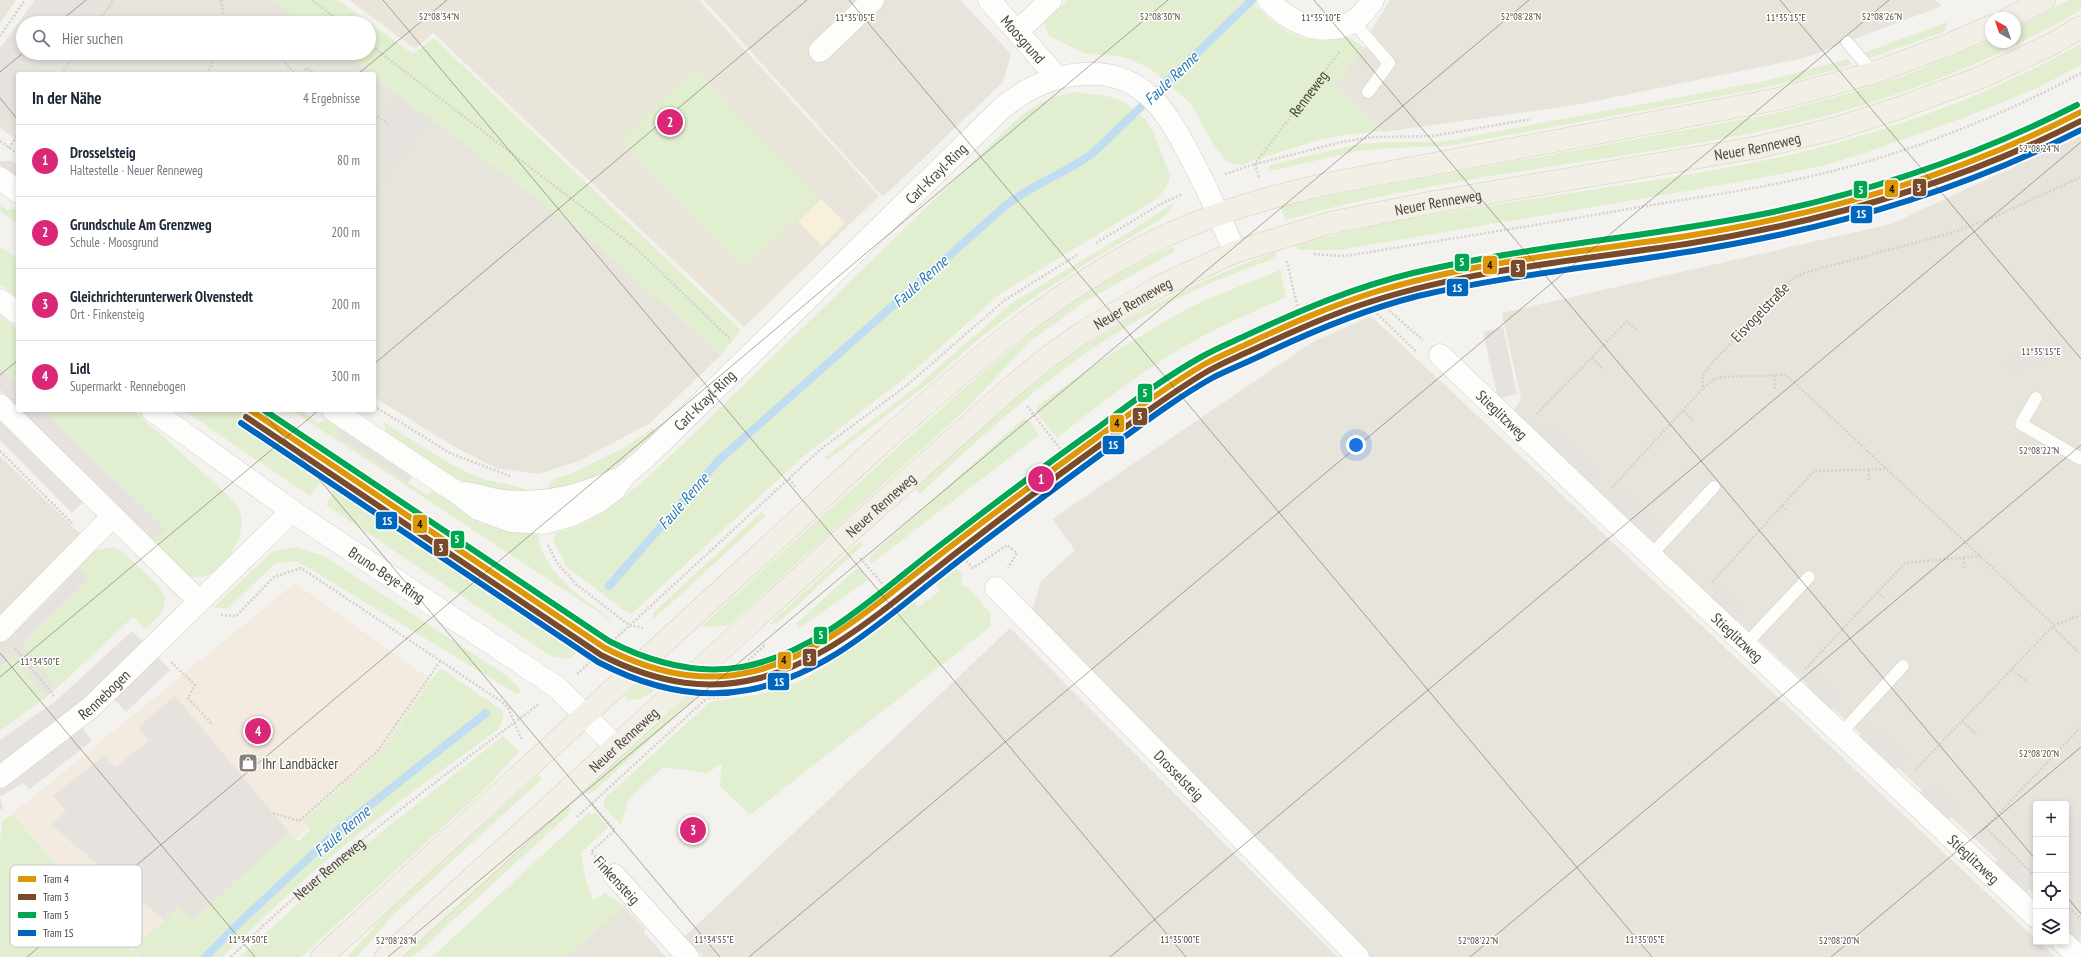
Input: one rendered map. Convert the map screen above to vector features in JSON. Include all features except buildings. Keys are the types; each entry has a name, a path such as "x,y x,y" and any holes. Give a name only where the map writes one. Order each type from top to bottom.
{"main road":[{"path":"2021,12 2044,0"},
{"name":"Neuer Renneweg","path":"386,957 615,746 712,660 842,539 1031,371 1085,332 1160,286 1236,252 1301,231 1376,212 1713,156 1806,136 1866,119 1937,95 2010,64 2081,27"},
{"path":"322,957 966,368 1058,298 1117,261 1161,238 1219,213 1266,198 1327,184 1730,110 1830,86 1874,73 1948,45 1985,29"}],"street":[{"path":"820,51 873,0"},
{"name":"Moosgrund","path":"989,0 1018,31 1057,78"},
{"path":"1018,31 1051,0"},
{"path":"1270,3 1290,18 1314,28 1331,29 1355,20 1373,0"},
{"name":"Carl-Krayl-Ring","path":"336,412 456,492 503,502 542,502 566,498 598,487 625,475 646,457 1002,108 1019,95 1057,78 1070,74 1100,74 1130,82 1159,106 1173,124 1219,213 1236,252"},
{"path":"0,178 16,190"},
{"path":"0,300 16,312"},
{"name":"Stieglitzweg","path":"1440,355 1597,505 2033,914"},
{"path":"0,405 199,601"},
{"name":"Bruno-Beye-Ring","path":"155,412 292,511 558,688 615,746"},
{"name":"Rennebogen","path":"0,777 90,708 292,511"},
{"path":"0,631 113,516"},
{"name":"Drosselsteig","path":"996,588 1358,957"},
{"name":"Finkensteig","path":"614,875 688,957"},
{"path":"2066,945 2079,957"}],"lane":[{"path":"1355,20 1362,32 1389,63 1368,92"},
{"path":"1847,42 1874,73"},
{"path":"2036,398 2021,424 2081,459"},
{"path":"1651,555 1714,487"},
{"path":"1746,644 1809,577"},
{"path":"1841,733 1903,666"}],"path":[{"path":"0,36 25,0"},
{"path":"102,16 114,0"},
{"path":"221,0 224,16"},
{"path":"312,0 333,16"},
{"name":"Renneweg","path":"1255,164 1346,43 1352,32 1355,20"},
{"path":"376,49 637,249 733,342"},
{"path":"62,72 71,60"},
{"path":"208,72 214,60"},
{"path":"283,60 293,72"},
{"path":"304,72 307,68 313,72"},
{"path":"1309,254 1340,256 1352,255 1817,175 1878,158 1947,133 2025,100 2081,73"},
{"path":"376,115 388,124"},
{"path":"1228,172 1358,139 1433,136 1532,119"},
{"path":"9,148 16,138"},
{"path":"0,141 16,153"},
{"name":"Eisvogelstraße","path":"1703,388 1701,381 1703,373 1787,283 1797,275 1951,233 1994,217 2081,177"},
{"path":"1279,262 1292,258"},
{"path":"1286,259 1304,326 1314,329"},
{"path":"771,639 709,698 763,689 808,671 877,625 900,604 962,555 1066,476 1078,472 1189,394 1263,352 1314,329 1386,308 1440,355"},
{"path":"1520,432 1627,322 1638,331"},
{"path":"1592,358 1603,369"},
{"path":"1775,375 1775,391"},
{"path":"1597,505 1703,388 1715,379 1722,377 1786,376 1980,556 2079,653"},
{"path":"1021,411 1032,402"},
{"path":"1027,406 1078,472"},
{"path":"376,407 450,453 510,476 518,476"},
{"path":"1683,411 1694,421"},
{"path":"0,451 90,540"},
{"path":"1696,598 1814,471 1887,469"},
{"path":"1869,470 1869,480"},
{"path":"789,479 796,487"},
{"path":"1782,506 1788,511"},
{"path":"546,538 553,557 576,584 629,625 648,629"},
{"path":"962,555 973,568 1007,545 1017,553 996,588"},
{"name":"Neuer Renneweg","path":"854,563 865,553"},
{"path":"1790,686 1905,563 1980,556"},
{"path":"860,558 900,604"},
{"path":"1963,558 1965,569"},
{"path":"236,616 274,577 301,568 502,702 508,708 523,743"},
{"path":"1877,592 1884,598"},
{"path":"1899,787 2053,626 2081,615"},
{"path":"585,667 629,625"},
{"path":"0,631 54,696"},
{"path":"273,813 299,821 377,752 441,660"},
{"path":"170,661 195,685 188,698 213,725"},
{"path":"2012,668 2027,682"},
{"name":"Neuer Renneweg","path":"231,957 280,910 343,856 528,713"},
{"path":"1962,721 1977,735"},
{"path":"1964,849 2081,727"},
{"name":"Finkensteig","path":"592,804 615,830 591,852 614,875"},
{"path":"1985,827 2033,874"},
{"path":"2069,908 2081,920"}],"shaded area":[{"path":"0,0 16,0 0,23"},
{"path":"35,0 273,0 295,16 23,16"},
{"path":"38,0 103,0 91,16 27,16"},
{"path":"349,0 699,0 879,196 744,327 433,33 415,49 376,20 376,16 371,16"},
{"path":"704,0 960,0 1011,54 1003,82 883,197"},
{"path":"1390,0 1935,0 1942,6 1804,58 1576,105 1383,132 1334,85 1365,48 1373,28"},
{"path":"16,26 16,60 353,60 369,72 16,72 16,140 0,128 0,48"},
{"path":"16,31 16,60 59,60 50,72 16,72 15,121 0,109 0,53"},
{"path":"376,78 598,245 721,355 650,423 579,461 539,474 496,468 453,446 376,398"},
{"path":"395,97 427,121 376,193 376,125"},
{"path":"2081,136 2081,937 2069,926 2069,801 2033,801 2033,892 1512,413 1521,399 1502,313 1891,224"},
{"path":"0,161 12,161 16,164 16,177 0,165"},
{"path":"1371,316 2033,936 2033,945 2042,945 2055,957 1369,957 1031,615 1041,581 1075,550 1052,519 1311,343"},
{"path":"1503,327 1517,394 1498,399 1483,332"},
{"path":"2061,339 2068,354 2009,372 2006,360 2014,353"},
{"path":"0,368 16,384 16,406 0,390"},
{"path":"22,412 45,412 166,529 152,541"},
{"path":"0,416 85,500 72,513 0,440"},
{"path":"1547,422 1600,471 1588,484 1535,434"},
{"path":"337,426 412,477 408,483 339,437"},
{"path":"0,456 100,553 158,590 49,695 0,729"},
{"path":"1626,490 1660,522 1645,538 1613,506"},
{"path":"70,560 89,578 22,644 5,626"},
{"path":"295,583 455,697 163,957 137,957 128,947 142,947 142,865 57,865 12,814"},
{"path":"1721,585 1745,608 1733,622 1708,598"},
{"path":"1010,628 1337,957 703,957 684,937"},
{"path":"132,631 170,670 126,712 107,692 76,719 92,741 30,789 23,783 0,797 0,740 57,700"},
{"path":"0,642 14,654 0,668"},
{"path":"1817,676 1841,698 1829,712 1805,689"},
{"path":"175,696 289,832 193,920 178,906 165,921 142,902 142,865 98,865 51,825 66,810 53,796 104,755 115,767 149,741 138,727"},
{"path":"1871,724 1907,758 1893,772 1858,738"},
{"path":"1930,782 1959,809 1946,824 1917,795"},
{"path":"0,797 3,808 0,810"},
{"path":"2081,808 2081,912 2069,901 2069,822"},
{"path":"2005,852 2033,878 2033,885 2025,895 1993,865"},
{"path":"624,906 645,929 644,933 666,957 567,957"},
{"path":"2069,914 2081,925 2081,938 2077,943 2069,936"}],"green space":[{"path":"273,0 338,0 360,16 295,16"},
{"path":"1068,0 1249,0 1281,28 1292,34 1303,38 1316,39 1330,39 1346,36 1365,48 1334,85 1383,132 1347,135 1311,142 1241,165 1227,162 1213,144 1191,104 1150,68 1123,57 1084,53 1049,36 1044,22"},
{"path":"2069,0 2081,0 2081,10 2021,42 2021,26"},
{"path":"1948,22 1944,32 1870,58 1863,53"},
{"path":"376,27 413,54 434,38 741,330 721,355 598,245 376,77 376,72 369,72 353,60 376,60"},
{"path":"1985,42 1985,48 2009,48 1933,81 1894,95 1816,119 1776,128 1653,151 1406,191 1345,204 1285,220 1281,207 1333,195 1777,113 1903,76"},
{"path":"2081,44 2081,65 2039,87 1971,115 1862,154 1822,166 1739,182 1340,250 1300,250 1295,247 1311,240 1446,212 1716,170 1814,149 1883,129 1951,105 2017,77"},
{"path":"1848,59 1851,65 1795,81 1744,92 1447,146 1357,151 1267,172 1270,165 1355,145 1387,142 1441,142 1765,81"},
{"path":"694,68 819,197 745,269 619,140"},
{"path":"1079,92 1111,97 1123,101 1144,118 1153,131 1170,176 1168,184 1158,198 1000,294 916,369 803,457 632,613 622,609 567,567 553,540 556,533 583,524 602,513 639,485 1022,115 1044,101 1061,95"},
{"path":"1176,201 1168,213 1158,221 1090,261 1024,304 980,338 928,384 828,460 825,457 918,385 1013,302 1131,231"},
{"path":"0,204 7,210 16,208 16,223 0,211"},
{"path":"0,246 16,258 16,296 0,284"},
{"path":"1172,247 1175,251 1086,301 1029,342 967,408 728,626 701,627 966,387 1030,334 1099,286 1135,265"},
{"path":"1275,252 1276,255 1271,260 1222,278 1191,292 1114,334 1084,354 1027,398 972,445 920,494 915,489 1019,395 1081,348 1134,316 1189,288"},
{"path":"1280,270 1286,297 1222,326 1185,346 1120,390 1057,438 1037,413 1036,410 1039,405 1100,361 1174,316 1203,301"},
{"path":"0,316 16,328 16,384 0,368"},
{"path":"45,412 135,412 222,489 239,510 242,520 241,531 231,554 223,565 203,577 193,577 181,571 152,541 165,528"},
{"path":"186,412 242,412 566,627 562,632 580,650 569,659 551,656 326,505 333,493 321,482 310,496"},
{"path":"294,412 303,412 319,423 327,419 337,426 339,437 427,495 432,491 464,509 537,528 540,544 545,557 553,570 574,591 613,622"},
{"path":"1023,419 1030,421 1039,435 872,563 869,561 870,556"},
{"path":"384,422 431,452 467,472 480,478 515,486 534,493 515,498 466,483 437,468 386,433"},
{"path":"653,428 656,432 621,462 597,478 547,494 546,489 555,478 570,474 625,447"},
{"path":"762,512 766,516 654,619 652,618 654,612"},
{"path":"860,541 863,545 778,623 769,624"},
{"path":"113,547 124,553 159,586 165,598 162,612 146,629 133,617 57,688 22,644 89,578 75,565 92,551"},
{"path":"295,547 324,556 507,676 522,691 517,694 297,561 275,563 228,609 214,607 272,552"},
{"path":"955,567 963,576 961,584 970,590 991,614 990,627 750,815 720,786 722,763 708,773 663,767 628,800 621,825 604,807 604,799 710,702 762,694 801,681 837,659 903,610 904,606 912,600 918,607 940,591 935,583"},
{"path":"856,569 861,569 868,580 800,628 796,624"},
{"path":"887,605 890,609 850,639 813,662 773,679 723,690 732,682 756,680 770,676 811,659 839,642"},
{"path":"14,654 45,698 0,731 0,668"},
{"path":"440,668 503,711 503,718 499,729 412,793 327,860 222,957 140,957 132,947 142,947 142,939 165,921 178,906 193,919 289,832 298,841 310,830 303,821 381,752"},
{"path":"648,675 669,680 655,691 643,697 632,700 626,699 625,695"},
{"path":"702,684 711,684 592,793 588,794 584,791"},
{"path":"503,736 519,751 487,787 301,957 240,957 347,859"},
{"path":"538,775 542,779 393,915 357,957 347,957 389,911"},
{"path":"568,805 570,808 568,815 413,957 402,957"},
{"path":"588,813 597,814 608,827 581,853 585,877 593,901 605,893 624,906 567,957 432,957"},
{"path":"12,814 57,865 10,865 10,947 128,947 137,957 0,957 0,841 3,820"}],"sand":[{"path":"821,199 845,223 822,246 798,221"}],"waterway":[{"name":"Faule Renne","path":"609,586 719,460 1005,206 1026,191 1071,167 1093,153 1252,0"},
{"name":"Faule Renne","path":"205,957 240,922 340,829 486,713"}],"tram line":[{"name":"5","path":"267,412 609,641 657,661 674,665 708,669 742,667 769,660 795,649 820,636 844,620 1014,489 1162,381 1214,350 1308,308 1370,285 1413,273 1458,263 1728,221 1813,203 1890,181 1966,154 2040,123 2077,105"},
{"name":"4","path":"253,412 605,648 648,666 689,675 726,676 762,669 796,656 830,637 865,613 1046,475 1175,382 1214,359 1310,316 1375,292 1452,272 1530,258 1687,236 1739,227 1840,204 1889,190 1986,156 2081,112"},
{"name":"3","path":"246,417 601,655 644,673 685,683 722,684 759,678 794,666 828,648 863,625 1049,482 1180,388 1224,363 1312,324 1373,301 1450,281 1528,266 1686,244 1737,235 1839,212 1888,198 1986,164 2081,121"},
{"name":"1S","path":"241,423 598,662 634,678 671,689 709,693 729,693 748,690 776,683 802,672 851,644 1027,509 1162,410 1219,374 1317,330 1377,308 1418,296 1536,274 1694,251 1823,225 1911,200 1954,185 2039,150 2081,130"}],"place":[{"name":"Grundschule Am Grenzweg","path":"670,122"},
{"name":"Drosselsteig","path":"1041,479"},
{"name":"Lidl","path":"258,731"},
{"name":"Ihr Landbäcker","path":"248,763"},
{"name":"Gleichrichterunterwerk Olvenstedt","path":"693,830"}]}
